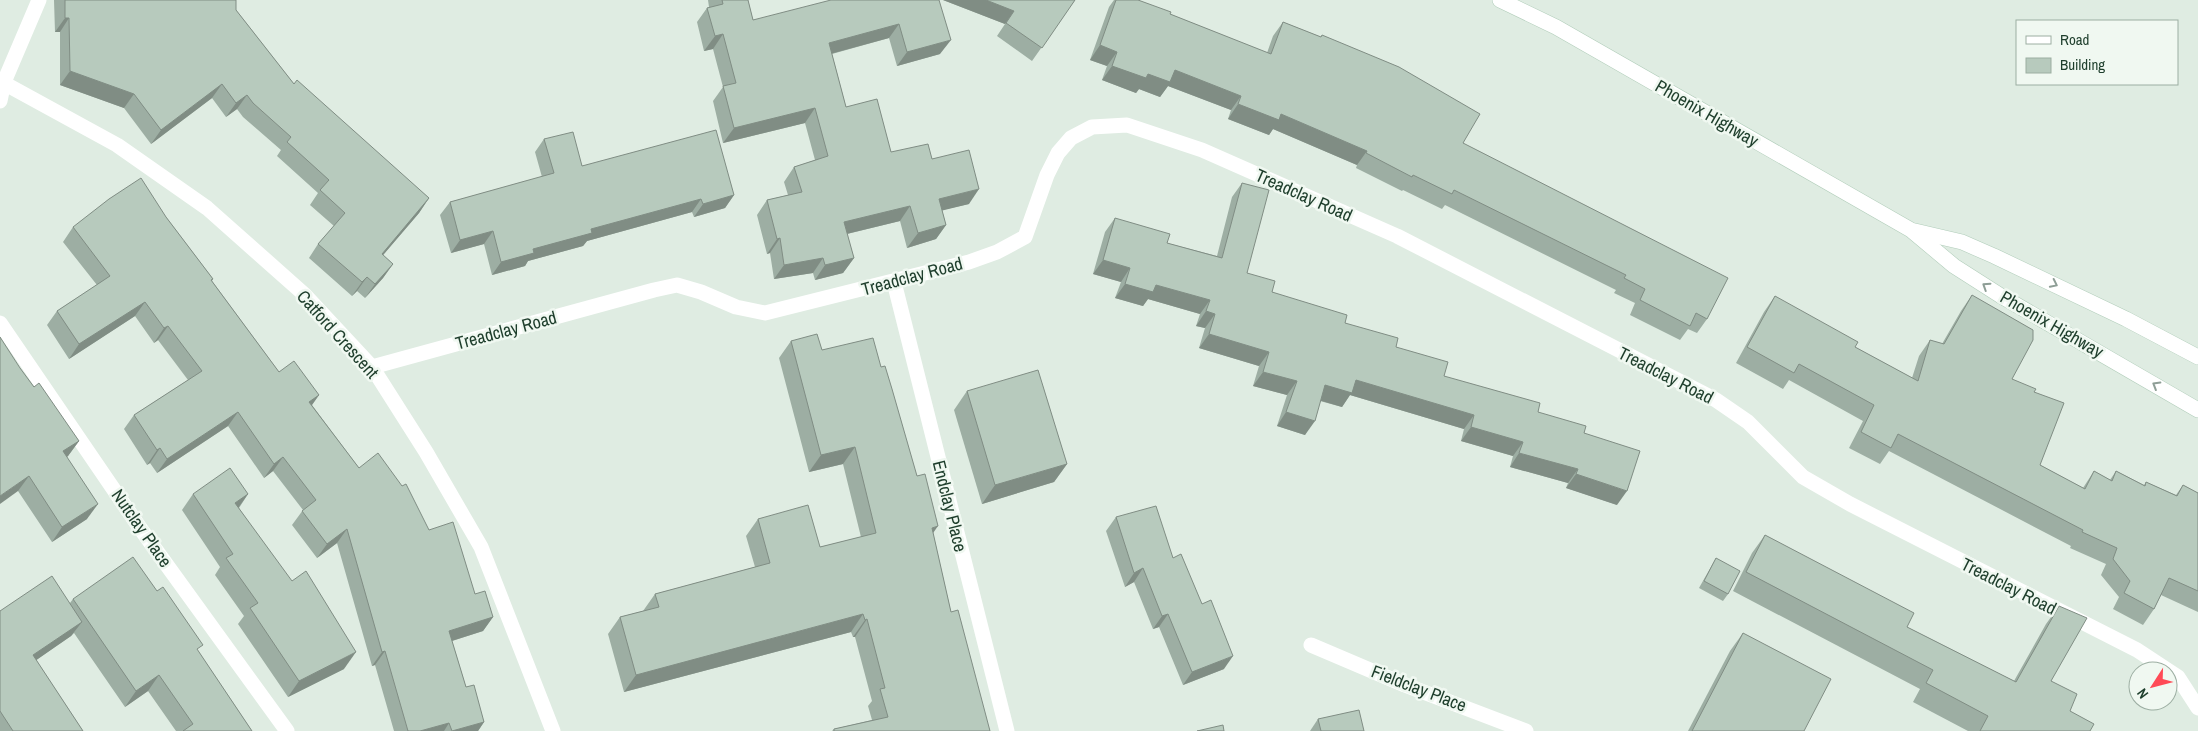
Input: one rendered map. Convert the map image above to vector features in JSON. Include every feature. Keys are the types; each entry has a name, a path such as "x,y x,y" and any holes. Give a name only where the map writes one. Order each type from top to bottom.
{"street":[{"path":"0,101 2,82 39,0"},
{"name":"Phoenix Highway","path":"1500,0 1564,32 1911,230 1954,266 2001,296 2198,410"},
{"name":"Catford Crescent","path":"2,82 117,145 207,208 305,295 372,367 426,452 481,547 553,731"},
{"name":"Treadclay Road","path":"372,367 654,290 676,286 701,292 736,307 764,313 969,262 997,252 1025,237 1047,175 1058,153 1071,138 1092,126 1127,125 1202,150 1397,236 1716,400 1748,422 1803,476 1850,504 2136,650 2178,677 2198,708"},
{"name":"Phoenix Highway","path":"1911,230 1962,242 1994,256 2126,319 2198,357"},
{"name":"Endclay Place","path":"894,282 1007,731"},
{"name":"Nutclay Place","path":"0,323 140,528 286,731"},
{"name":"Fieldclay Place","path":"1311,645 1405,685 1526,731"}],"building":[{"path":"65,0 236,0 236,10 294,84 297,80 429,198 382,254 393,264 375,284 367,277 362,282 318,244 345,213 320,190 329,180 287,142 291,137 253,103 247,95 236,103 222,84 161,130 134,94 70,71 69,18 65,18"},
{"path":"722,0 748,0 753,20 831,0 939,0 951,40 907,52 899,24 829,43 846,107 877,99 891,152 928,144 932,159 969,150 979,189 939,199 946,225 918,233 910,206 844,222 854,258 825,265 823,258 784,265 780,238 777,239 767,200 802,192 794,167 828,156 815,108 734,128 723,86 736,83 723,34 715,36 707,8 723,4"},
{"path":"986,0 1075,0 1042,48 1006,23 1014,11"},
{"path":"1116,0 1138,0 1271,54 1283,22 1321,37 1322,35 1399,67 1480,114 1463,143 1728,278 1707,319 1696,313 1690,326 1640,300 1645,289 1624,278 1626,275 1454,190 1452,194 1413,175 1412,177 1366,153 1367,151 1281,114 1279,120 1238,104 1241,96 1175,70 1170,82 1148,74 1146,78 1112,66 1117,52 1100,45"},
{"path":"716,130 734,195 703,204 701,199 591,229 592,233 533,249 534,253 501,262 493,231 460,240 450,202 554,173 544,139 573,132 582,166"},
{"path":"141,178 166,217 279,372 294,361 319,395 309,402 359,468 378,453 402,486 406,484 429,530 453,522 475,594 485,591 493,617 449,631 466,687 474,685 484,722 452,731 449,723 420,731 408,731 385,651 382,652 347,529 327,544 302,511 316,500 283,457 274,464 238,412 167,459 160,448 157,450 134,415 202,371 168,326 164,328 145,302 79,344 57,311 110,276 73,227 109,199"},
{"path":"1242,183 1269,190 1247,273 1275,281 1272,292 1347,315 1345,323 1398,338 1396,347 1448,362 1444,376 1540,403 1538,412 1586,426 1584,433 1640,451 1627,491 1576,474 1578,469 1519,453 1523,442 1471,427 1474,415 1356,380 1352,393 1325,385 1315,421 1286,412 1297,381 1263,372 1269,352 1209,334 1215,314 1206,311 1210,300 1156,285 1153,292 1125,284 1130,268 1103,260 1115,218 1170,234 1167,243 1222,258"},
{"path":"1972,295 2033,330 2033,340 2012,379 2036,389 2034,392 2064,403 2040,465 2085,489 2094,471 2112,481 2116,471 2145,486 2146,482 2177,496 2183,485 2198,493 2198,591 2169,578 2154,609 2124,593 2130,581 2113,559 2117,548 2082,532 2083,530 1898,434 1891,448 1861,432 1874,405 1799,364 1794,373 1747,347 1775,296 1858,342 1855,347 1918,381 1930,340 1944,344"},
{"path":"817,334 822,350 873,338 881,367 885,366 917,476 925,474 938,526 932,528 951,612 958,610 990,731 834,731 834,729 888,717 880,689 885,688 867,619 865,620 863,614 636,675 620,617 659,607 655,594 770,563 758,519 808,505 820,547 876,533 855,447 821,455 791,341"},
{"path":"0,337 34,387 39,383 79,441 63,451 98,504 62,527 29,476 0,496"},
{"path":"1038,370 1067,464 995,485 967,391"},
{"path":"230,468 248,494 235,503 292,581 306,571 356,652 299,681 250,608 258,603 226,558 233,554 193,494"},
{"path":"1156,506 1173,558 1181,554 1202,604 1211,600 1233,656 1192,672 1168,614 1162,616 1143,568 1134,573 1116,517"},
{"path":"1765,535 1914,613 1907,627 2016,682 2059,606 2087,618 2051,681 2077,694 2070,711 2094,724 2090,731 1980,731 1988,716 1926,683 1933,670 1746,572"},
{"path":"133,557 157,591 163,587 203,645 197,649 252,731 183,731 193,724 159,675 136,691 73,599"},
{"path":"1716,558 1740,571 1728,594 1704,581"},
{"path":"52,576 82,622 33,655 83,731 13,731 0,711 0,611"},
{"path":"1743,633 1831,679 1804,731 1692,731"},
{"path":"1359,710 1364,731 1321,731 1318,719"},
{"path":"1223,725 1224,731 1197,731"}]}
